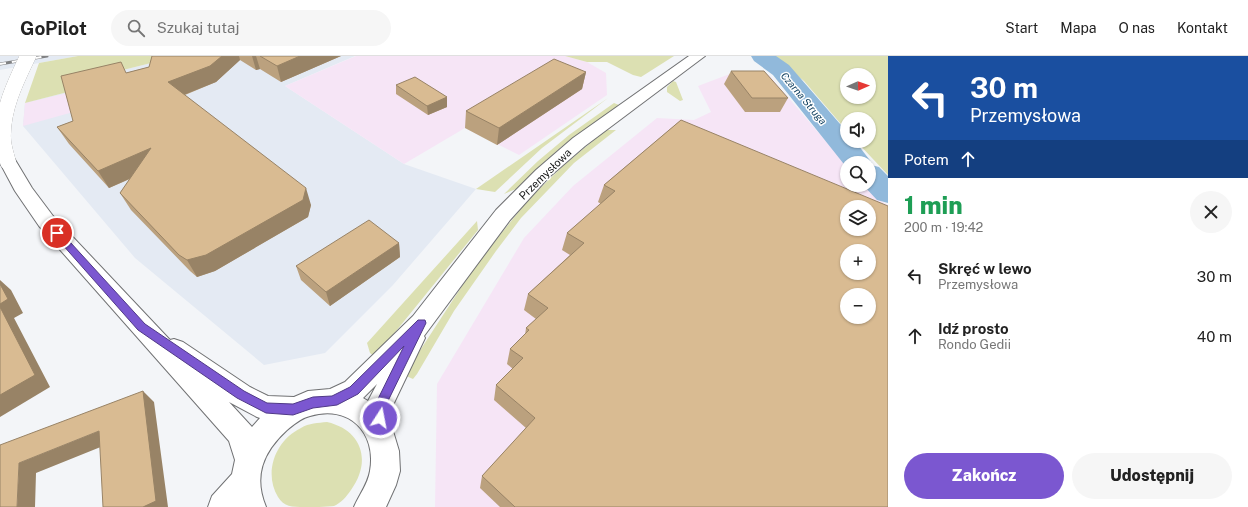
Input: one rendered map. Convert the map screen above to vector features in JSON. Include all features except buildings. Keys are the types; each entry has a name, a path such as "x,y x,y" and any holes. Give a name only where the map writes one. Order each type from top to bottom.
{"street":[{"path":"28,56 10,96 4,118 3,140 8,162 24,191 46,222 241,434 248,482"},
{"name":"Przemysłowa","path":"333,401 354,390 421,323 494,226 542,174 579,142 698,56"},
{"name":"Przemysłowa","path":"379,431 380,405 421,323"},
{"path":"142,327 241,395 266,408 293,409"},
{"path":"223,507 248,482 259,438 275,422 293,409 313,402 333,401 352,406 368,416 379,431 385,450 385,471 375,502"}],"shaded area":[{"path":"0,56 78,56 0,70"},
{"path":"179,56 355,56 285,86 404,164 476,189 393,285 325,353 264,365 135,258 23,126 25,103 125,77 123,70"},
{"path":"356,56 565,56 587,62 606,73 607,95 519,155 465,128 404,164 285,86"},
{"path":"735,72 754,72 769,75 840,158 840,192 871,192 888,205 888,507 435,507 437,384 524,238 573,186 657,118 694,120 711,112 698,86"},
{"path":"131,78 138,94 23,126 25,103"}],"green space":[{"path":"78,56 179,56 123,70 126,77 25,103 39,63"},
{"path":"565,56 674,56 641,77 633,75 607,62 587,62"},
{"path":"773,56 888,56 888,175 876,162 876,156 870,156 863,148 876,148 876,112 840,112 840,123 804,81"},
{"path":"673,81 676,82 683,100 680,101 667,92 667,87"},
{"path":"608,98 542,148 495,192 476,189"},
{"path":"614,103 619,105 561,147 516,189 504,194 538,161 569,135"},
{"path":"606,130 616,130 574,163 521,218 454,311 417,374 413,379 404,375 475,266 528,200 564,165"},
{"path":"477,221 478,230 375,357 370,353 367,343"},
{"path":"327,422 339,426 356,439 362,458 361,468 357,479 346,497 334,506 300,507 286,505 278,497 274,487 272,467 274,458 285,440 292,433 310,424"}],"waterway":[{"name":"Czarna Struga","path":"762,56 781,70 852,156"},
{"name":"Czarna Struga","path":"876,181 888,193"}],"railway":[{"path":"0,64 47,56"}],"route":[{"path":"57,233 142,327 241,395 266,408 293,409 313,402 333,401 354,390 421,323 380,405 380,418"}]}
